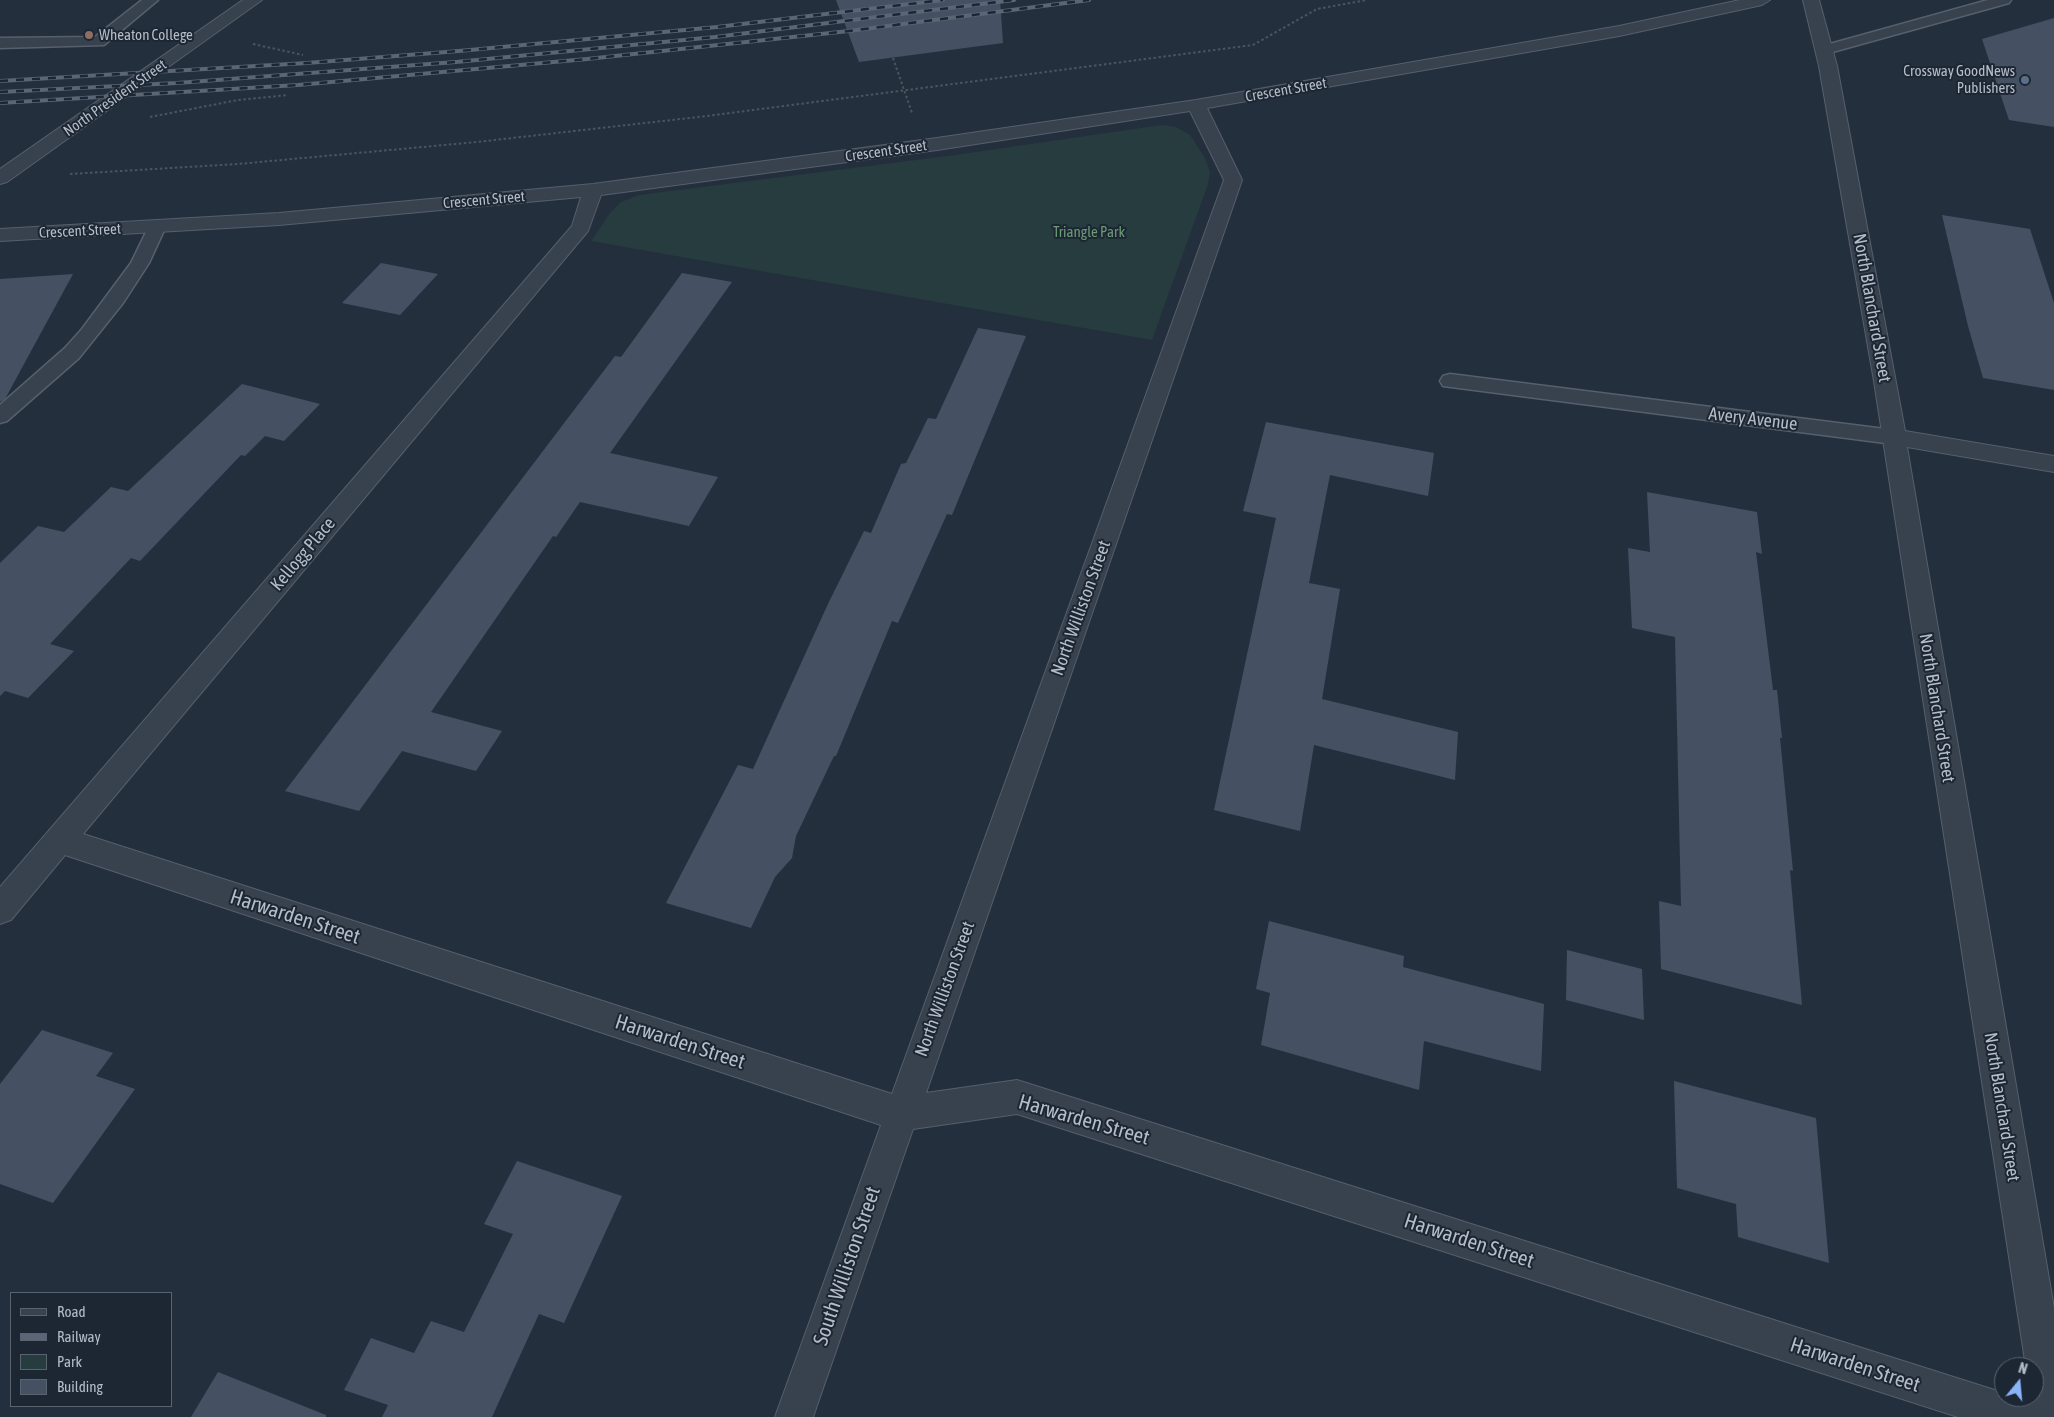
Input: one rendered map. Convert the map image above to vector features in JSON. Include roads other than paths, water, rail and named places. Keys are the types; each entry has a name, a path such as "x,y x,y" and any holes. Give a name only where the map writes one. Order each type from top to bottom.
{"street":[{"name":"North President Street","path":"0,178 254,0"},
{"name":"Crescent Street","path":"0,235 279,219 593,190 937,144 1196,105 1619,31 1762,0"},
{"name":"North Blanchard Street","path":"1811,0 1824,50 1882,361 2053,1417"},
{"name":"North Williston Street","path":"900,1114 1233,180 1196,105"},
{"name":"Kellogg Place","path":"0,910 581,226 593,190"},
{"name":"Avery Avenue","path":"1893,437 2054,464"},
{"name":"Harwarden Street","path":"60,840 900,1114 1017,1097 2019,1417"},
{"name":"South Williston Street","path":"794,1417 900,1114"}],"lane":[{"path":"0,43 100,42 151,0"},
{"path":"1824,50 2004,0"},
{"path":"0,416 72,353 89,333 116,299 140,263 157,226"},
{"name":"Avery Avenue","path":"1450,381 1893,437"}],"railway":[{"path":"0,81 307,63 459,51 717,27 943,0"},
{"path":"0,92 177,83 456,62 715,37 1014,0"},
{"path":"0,103 298,85 587,59 849,31 1089,0"}],"place":[{"name":"Wheaton College","path":"89,35"},
{"name":"Crossway GoodNews Publishers","path":"2025,80"}],"park label":[{"name":"Triangle Park","path":"1089,232"}]}
